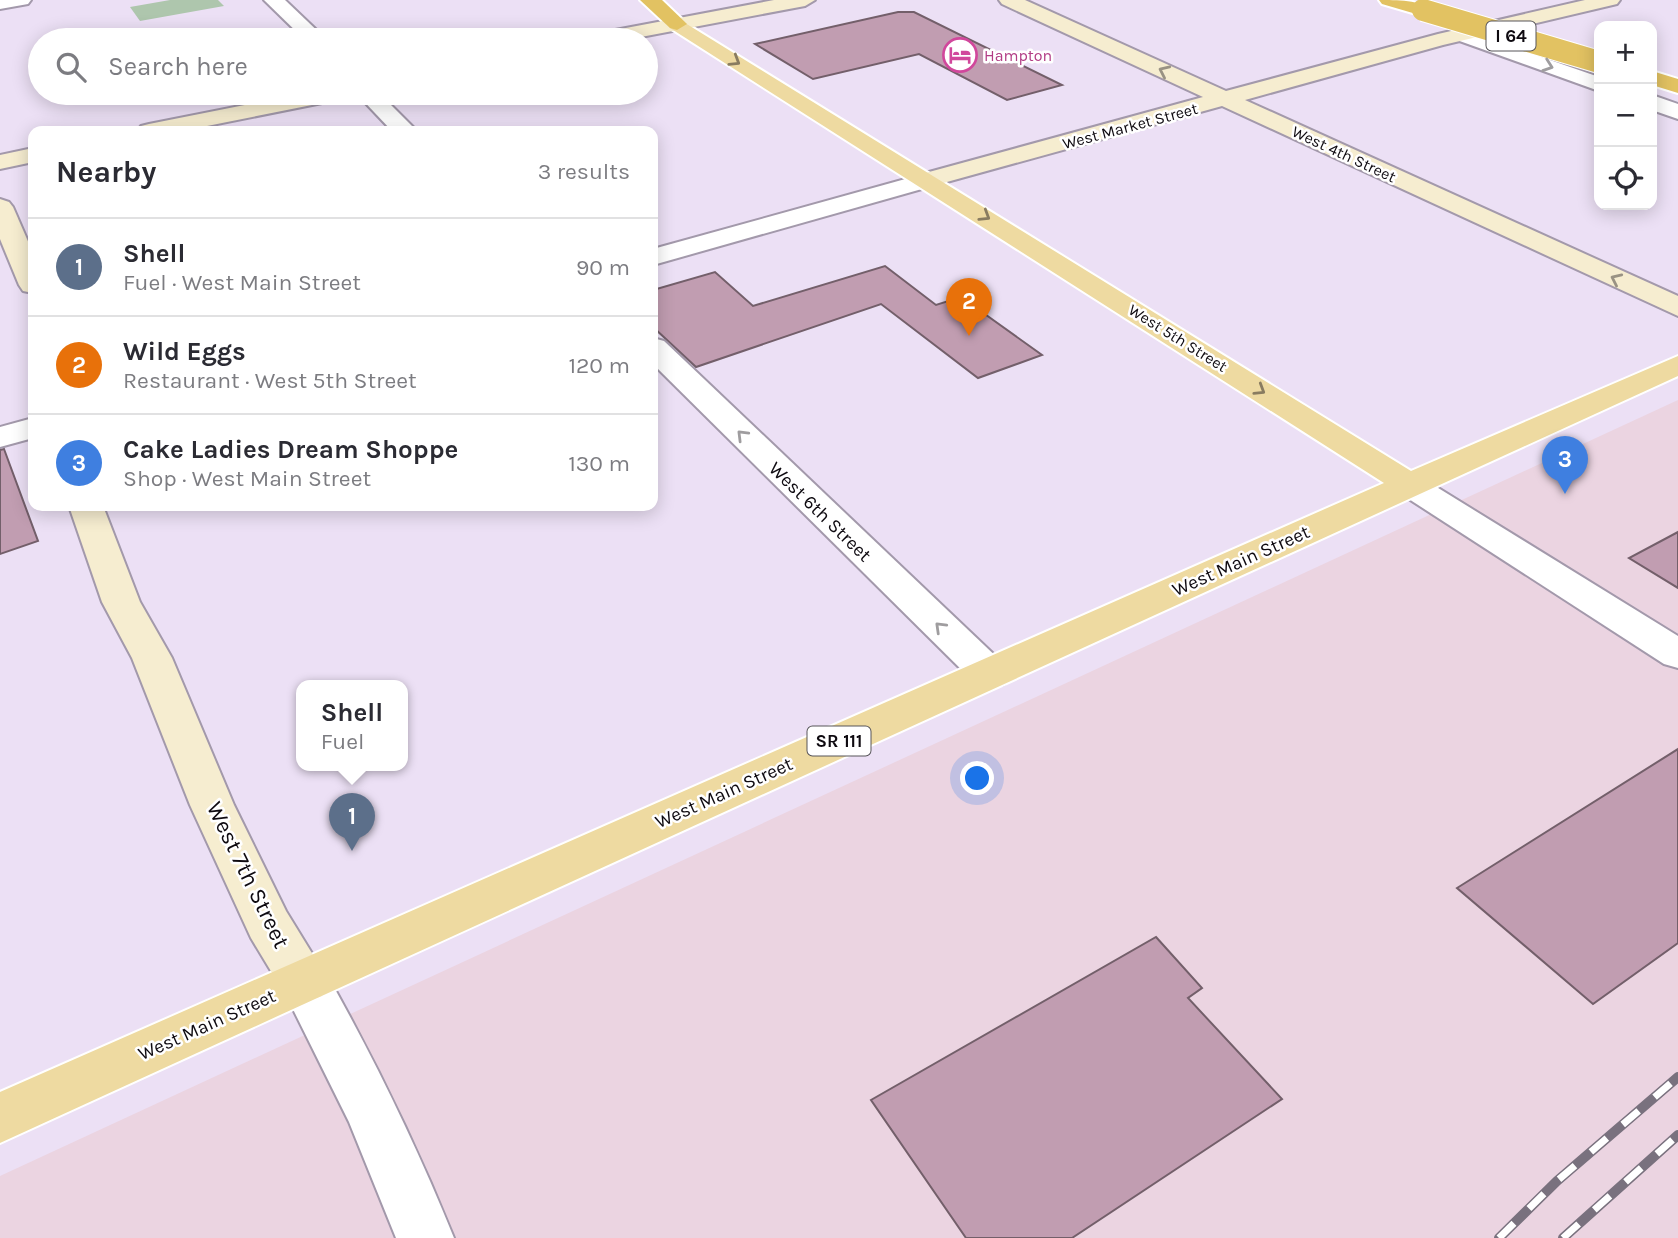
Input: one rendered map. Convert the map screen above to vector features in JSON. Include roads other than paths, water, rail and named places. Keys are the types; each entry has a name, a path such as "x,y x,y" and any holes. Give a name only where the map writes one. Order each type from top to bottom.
{"highway":[{"path":"650,0 677,24"},
{"name":"I 64","path":"1389,0 1421,6 1594,60"},
{"path":"1421,6 1594,55"},
{"name":"I 64","path":"1494,8 1573,31"},
{"path":"1657,73 1678,79"},
{"path":"1657,80 1678,86"}],"main road":[{"name":"West 5th Street","path":"677,24 1410,485"},
{"name":"West Main Street","path":"0,1118 1678,365"}],"street":[{"path":"0,3 21,0"},
{"path":"274,0 304,28"},
{"path":"656,28 805,0"},
{"name":"West 4th Street","path":"1009,0 1678,307"},
{"name":"West Market Street","path":"658,256 1461,35 1609,0"},
{"path":"1461,35 1594,82"},
{"path":"1657,104 1678,111"},
{"path":"174,126 278,105"},
{"path":"379,105 400,126"},
{"path":"0,162 28,156"},
{"path":"0,207 28,273"},
{"name":"West 6th Street","path":"658,352 990,674"},
{"path":"0,437 28,429"},
{"name":"West 5th Street","path":"1410,485 1678,654"},
{"name":"West 7th Street","path":"88,511 121,602 152,658 212,805 268,924 349,1061 400,1173 425,1238"}],"railway":[{"path":"1499,1238 1557,1181 1678,1077"},
{"path":"1563,1238 1678,1135"}],"place":[{"name":"Hampton","path":"960,55"},
{"name":"Wild Eggs","path":"969,336"},
{"name":"Cake Ladies Dream Shoppe","path":"1565,494"},
{"name":"Shell","path":"352,851"}]}
